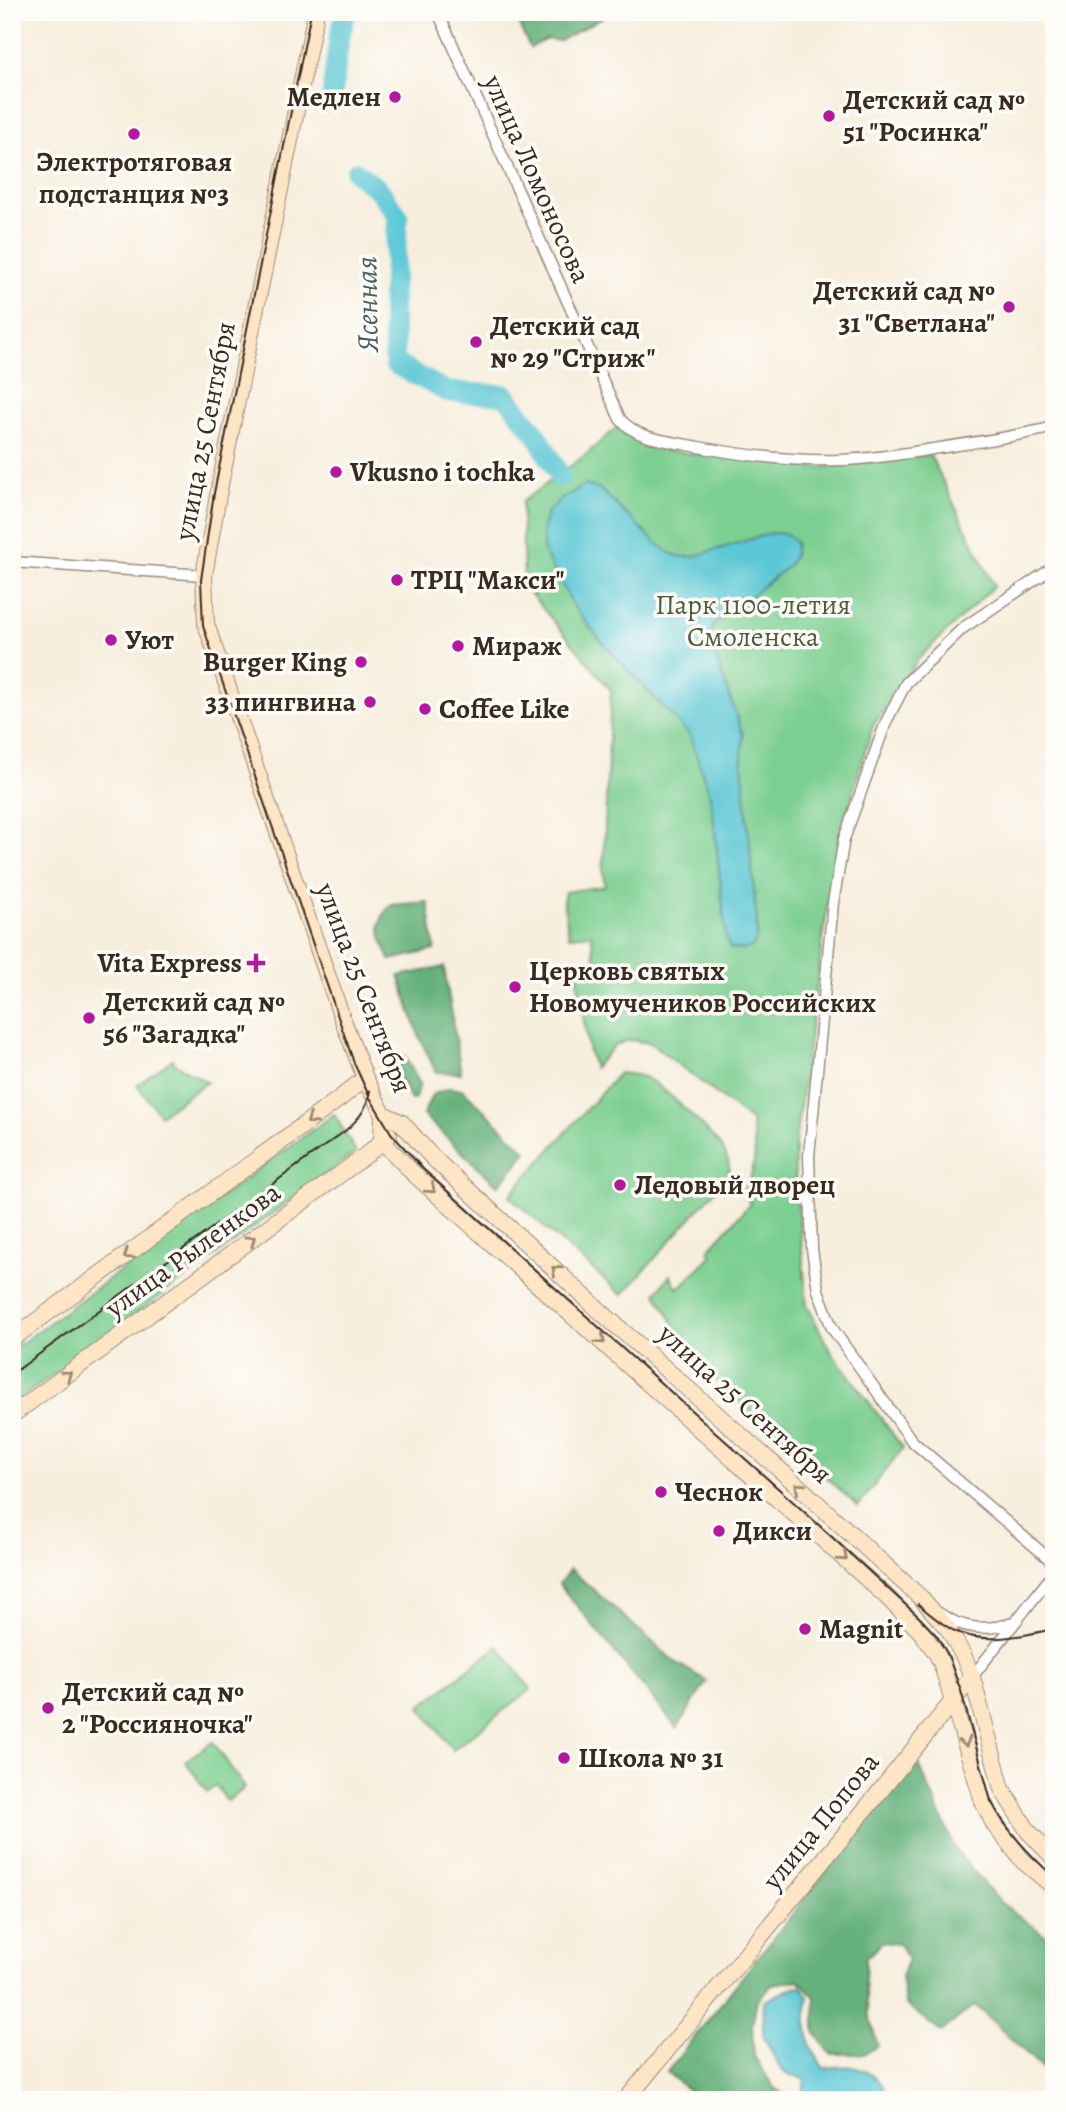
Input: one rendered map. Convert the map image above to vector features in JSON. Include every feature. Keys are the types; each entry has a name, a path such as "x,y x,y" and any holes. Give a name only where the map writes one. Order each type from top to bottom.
{"main road":[{"name":"улица 25 Сентября","path":"316,12 219,490 204,575 206,624 365,1078 383,1114 402,1124 432,1157 488,1209 922,1599 950,1630 972,1677 1002,1789 1028,1831 1054,1858"},
{"name":"улица Рыленкова","path":"12,1339 365,1078"},
{"path":"383,1114 382,1141 413,1173 811,1528 930,1642 937,1654 953,1701 983,1802 995,1826 1023,1861 1054,1887"},
{"name":"улица Рыленкова","path":"12,1415 365,1156 402,1124"},
{"name":"улица Попова","path":"626,2100 972,1677"}],"street":[{"name":"улица Ломоносова","path":"438,12 620,419 627,427 645,436 726,452 777,458 841,460 872,459 976,443 1054,427"},
{"path":"12,562 204,575"},
{"path":"1054,567 962,628 906,683 886,722 844,839 833,903 809,1156 816,1276 818,1290 832,1328 912,1441 1054,1563"},
{"name":"улица Попова","path":"972,1677 1054,1573"},
{"path":"922,1599 942,1616 957,1624 986,1629 1013,1623"}],"green space":[{"path":"513,12 612,12 559,41 547,39 530,48"},
{"name":"Парк 1100-летия Смоленска","path":"616,428 668,451 815,468 930,455 994,586 919,658 873,726 840,835 828,902 795,1143 795,1173 807,1305 828,1347 903,1448 858,1506 697,1364 656,1293 670,1275 678,1289 712,1255 708,1250 750,1204 743,1191 754,1165 751,1121 651,1043 629,1040 614,1046 594,1068 588,1048 577,975 597,970 591,934 569,936 563,900 565,892 605,886 603,872 611,690 524,586 522,502 588,453"},
{"path":"428,902 435,950 390,960 380,931 385,912 391,905"},
{"path":"444,967 461,1073 436,1072 419,1036 399,976"},
{"path":"398,1056 405,1057 420,1084 415,1098 411,1100 391,1063"},
{"path":"173,1059 174,1063 207,1082 160,1115 137,1085"},
{"name":"Ледовый дворец","path":"619,1073 646,1078 674,1099 722,1148 727,1157 730,1174 622,1295 509,1196"},
{"path":"449,1088 463,1090 527,1152 498,1186 423,1115 432,1095"},
{"path":"334,1114 356,1152 12,1405 12,1350"},
{"path":"570,1569 675,1662 707,1681 677,1728 559,1584"},
{"path":"498,1646 531,1689 453,1750 420,1707"},
{"path":"213,1742 245,1788 227,1801 216,1786 207,1792 185,1761"},
{"path":"916,1758 956,1851 1000,1902 1054,1942 1054,2079 975,2005 941,2032 905,2004 901,1976 908,1959 899,1944 882,1942 866,1958 865,1981 868,2013 878,2046 864,2054 831,2054 815,2032 815,1997 799,1980 773,1984 757,2000 752,2025 754,2056 774,2088 794,2100 699,2100 667,2072"}],"water":[{"path":"585,485 600,489 654,541 670,553 682,557 695,556 771,533 787,534 796,543 794,556 787,567 713,626 709,637 743,735 742,763 757,922 754,945 748,948 730,948 726,938 713,814 709,792 689,734 601,641 574,607 544,552 542,532 547,513 560,500"},
{"path":"801,1986 809,1996 806,2015 810,2045 823,2068 849,2066 864,2071 880,2083 886,2100 809,2098 804,2091 804,2078 790,2076 780,2068 763,2035 764,2001"}],"waterway":[{"name":"Ясенная","path":"332,95 339,39 346,12"},
{"name":"Ясенная","path":"356,172 379,190 398,216 392,299 395,364 448,392 505,395 537,435 560,476"}],"tram line":[{"path":"311,12 214,493 201,580 203,626 354,1063 369,1096 391,1133 423,1169 810,1517 937,1636 948,1655 961,1691 991,1801 1019,1842 1054,1877"},
{"path":"12,1374 345,1131 362,1113 370,1090"},
{"path":"918,1604 937,1620 969,1636 1006,1638 1054,1629"}],"place":[{"name":"Медлен","path":"395,97"},
{"name":"Детский сад № 51 \"Росинка\"","path":"829,116"},
{"name":"Электротяговая подстанция №3","path":"134,134"},
{"name":"Детский сад № 31 \"Светлана\"","path":"1009,307"},
{"name":"Детский сад № 29 \"Стриж\"","path":"476,342"},
{"name":"Vkusno i tochka","path":"336,472"},
{"name":"ТРЦ \"Макси\"","path":"397,580"},
{"name":"Уют","path":"111,640"},
{"name":"Мираж","path":"458,646"},
{"name":"Burger King","path":"361,662"},
{"name":"33 пингвина","path":"370,702"},
{"name":"Coffee Like","path":"425,709"},
{"name":"Vita Express","path":"256,963"},
{"name":"Церковь святых Новомучеников Российских","path":"515,987"},
{"name":"Детский сад № 56 \"Загадка\"","path":"89,1018"},
{"name":"Ледовый дворец","path":"620,1185"},
{"name":"Чеснок","path":"661,1492"},
{"name":"Дикси","path":"719,1531"},
{"name":"Magnit","path":"805,1629"},
{"name":"Детский сад № 2 \"Россияночка\"","path":"48,1708"},
{"name":"Школа № 31","path":"564,1758"}]}
